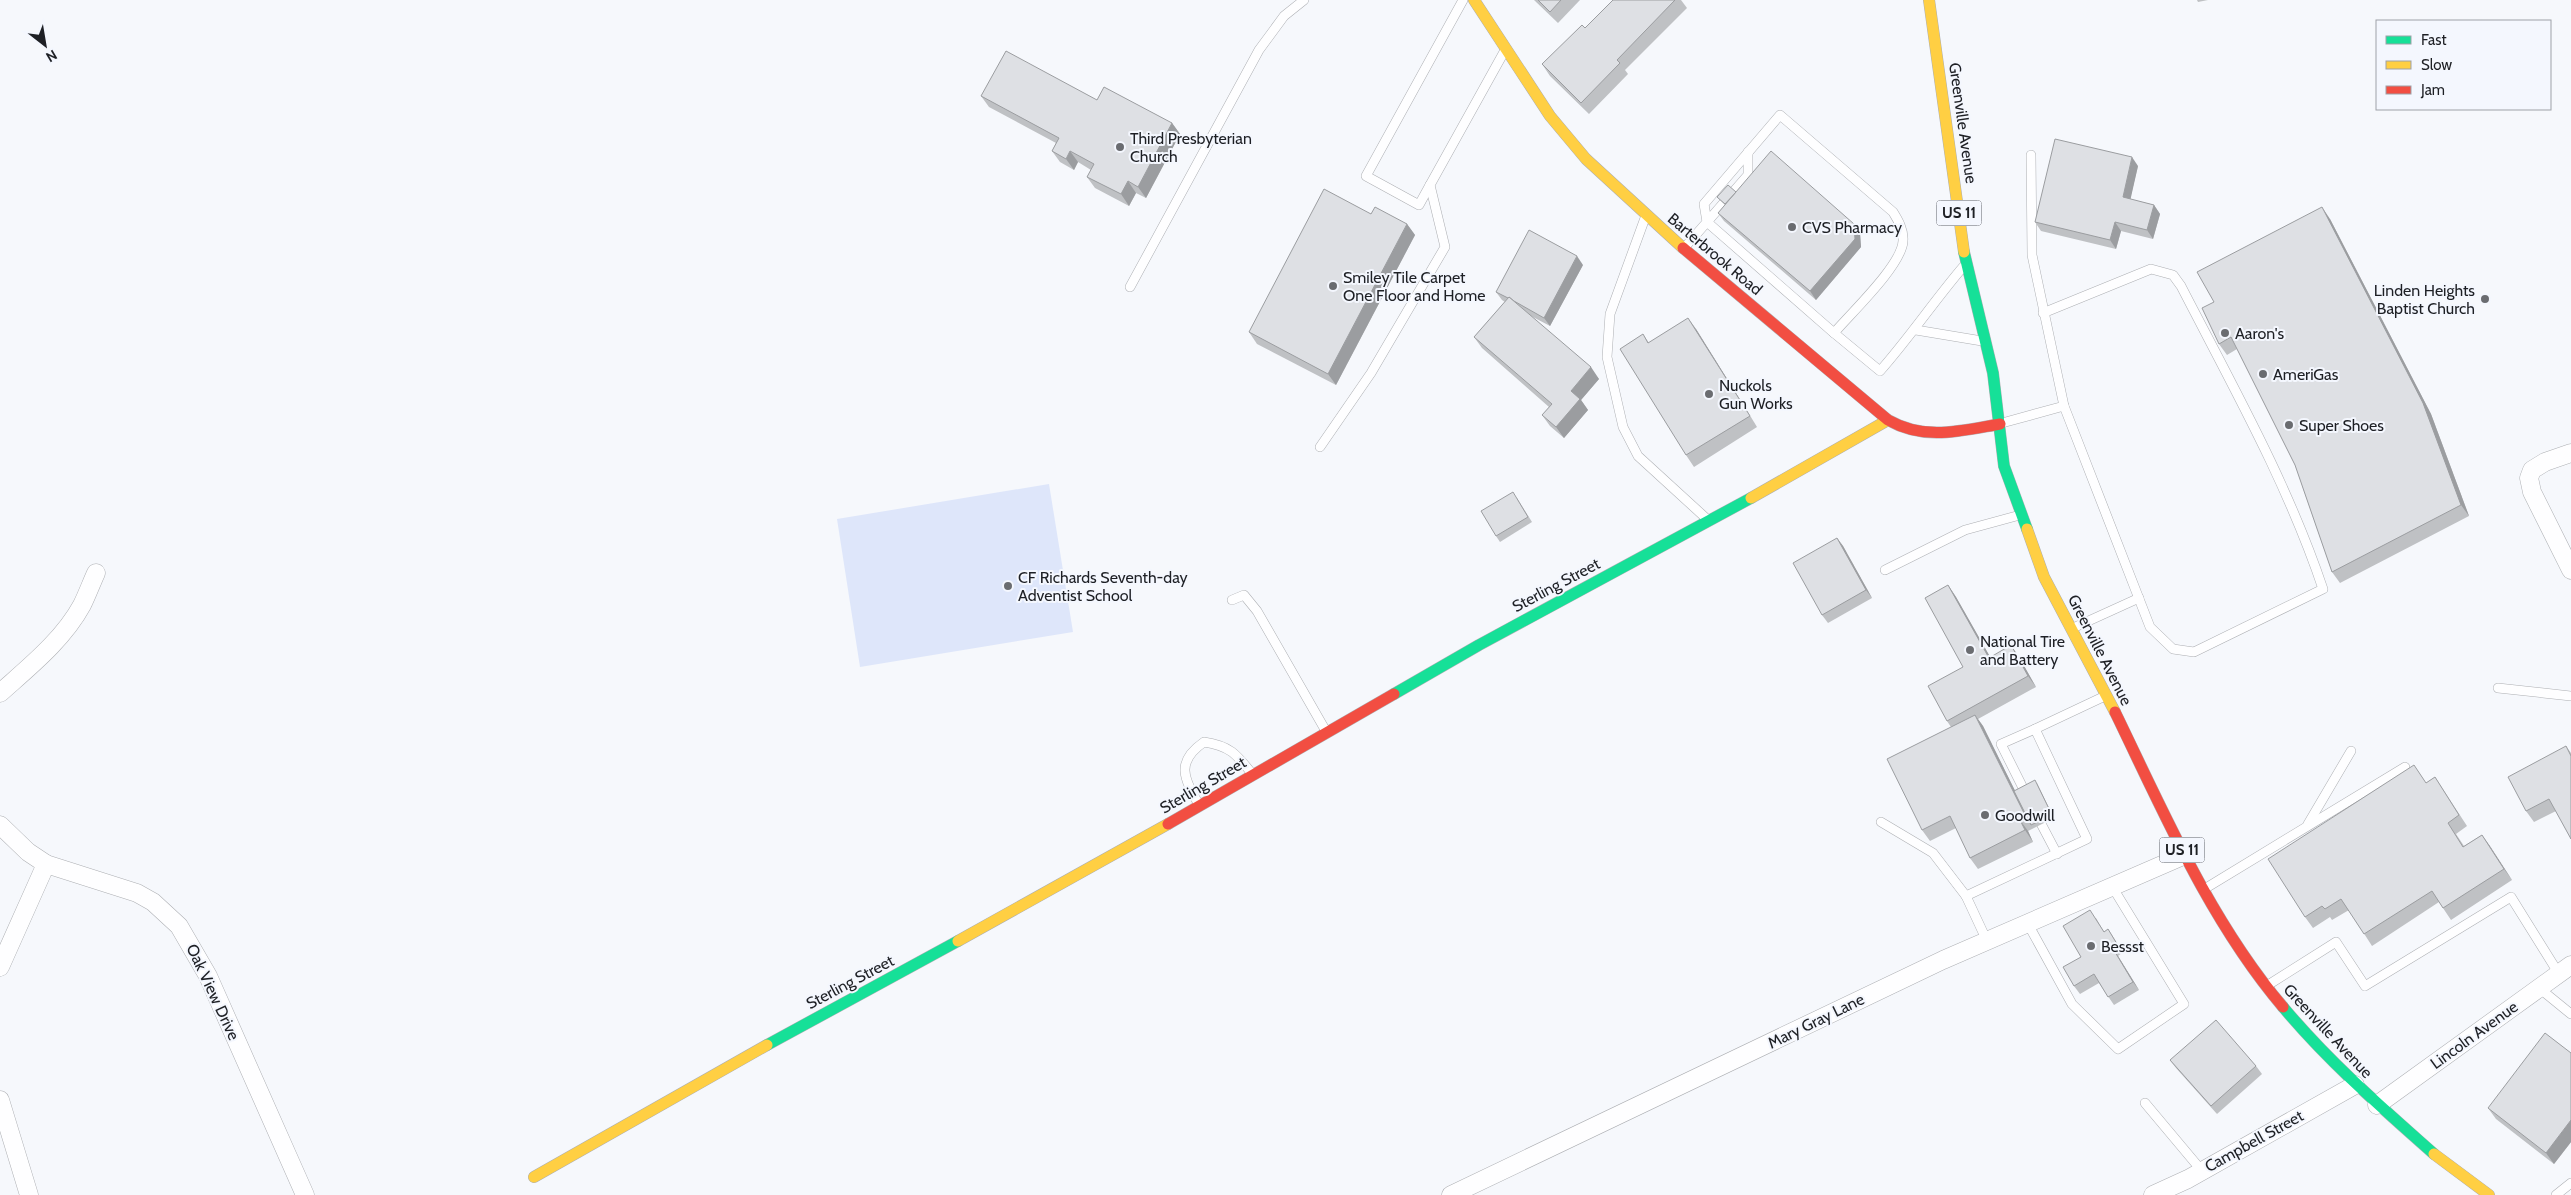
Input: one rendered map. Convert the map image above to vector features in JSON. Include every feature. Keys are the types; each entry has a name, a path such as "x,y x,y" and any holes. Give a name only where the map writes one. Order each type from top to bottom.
{"street":[{"name":"Barterbrook Road","path":"1474,0 1563,134 1586,159 1683,249 1888,420 1908,432 1922,435 2000,424"},
{"name":"Greenville Avenue","path":"1929,0 1966,264 1993,373 2004,466 2020,515 2044,577 2106,695 2185,855 2233,938 2266,987 2316,1046 2355,1085 2473,1188 2489,1195"},
{"name":"Sterling Street","path":"534,1177 797,1028 921,962 1200,806 1479,645 1710,522 1888,420"},
{"path":"2571,454 2545,462 2532,470 2528,478 2532,492 2571,570"},
{"path":"0,693 50,646 70,624 82,606 96,574"},
{"name":"Oak View Drive","path":"0,825 28,852 46,864 137,893 153,902 179,926 208,976 305,1195"},
{"name":"Mary Gray Lane","path":"1451,1195 1943,960 2113,888 2185,855"},
{"path":"0,967 46,864"},
{"name":"Lincoln Avenue","path":"2377,1105 2565,969"},
{"name":"Campbell Street","path":"2153,1195 2202,1171 2355,1085"},
{"path":"0,1100 29,1195"}],"lane":[{"path":"1130,287 1259,50 1284,16 1304,0"},
{"path":"1464,0 1366,176 1419,205 1506,50"},
{"path":"1834,333 1895,263 1903,241 1900,224 1893,212 1780,115 1704,204 1708,222 1834,333 1880,371 1916,330 1934,302 1966,264"},
{"path":"1683,249 1748,175 1748,152"},
{"path":"2031,156 2032,255 2043,313 2064,406 2150,627 2173,649 2194,652 2324,589 2306,537 2286,489 2181,286 2173,275 2151,269 2043,313"},
{"path":"1320,447 1370,373 1445,247 1430,185"},
{"path":"1646,216 1610,314 1607,357 1622,427 1638,456 1710,522"},
{"path":"1916,330 1985,341"},
{"path":"2000,424 2064,406"},
{"path":"1884,570 1965,530 2020,515"},
{"path":"1232,600 1244,595 1257,611 1327,733"},
{"path":"2072,629 2139,598"},
{"path":"2498,688 2571,696"},
{"path":"2056,854 2001,744 2106,695"},
{"path":"1966,896 2087,839 2035,729"},
{"path":"1200,806 1186,782 1185,764 1191,751 1204,742 1220,744 1234,752 1254,775"},
{"path":"2307,827 2351,751"},
{"path":"2204,890 2405,767"},
{"path":"1881,822 1933,853 1966,896 1987,941"},
{"path":"2028,924 2072,1004 2118,1048 2184,1004 2113,888"},
{"path":"2266,987 2336,942 2365,986 2511,897 2565,969"},
{"path":"2539,988 2571,1014"},
{"path":"2144,1103 2202,1171"},
{"path":"2556,1195 2571,1182"}],"shaded area":[{"path":"1049,484 1073,632 860,667 837,519"}],"building":[{"path":"1538,0 1561,0 1550,12"},
{"path":"1613,0 1675,0 1617,60 1620,63 1581,103 1542,64 1582,25 1585,28"},
{"path":"1006,51 1097,100 1104,87 1172,123 1138,187 1128,181 1121,194 1087,177 1094,164 1070,151 1066,159 1052,151 1059,138 981,96"},
{"path":"2055,139 2132,157 2123,197 2154,205 2147,230 2115,222 2110,240 2035,222"},
{"name":"CVS Pharmacy","path":"1771,151 1854,224 1855,239 1810,291 1718,213"},
{"path":"1728,185 1736,192 1725,204 1717,197"},
{"path":"1324,189 1371,214 1375,207 1407,224 1328,374 1249,332"},
{"path":"2322,207 2423,403 2461,505 2332,572 2295,465 2231,337 2219,344 2202,308 2214,302 2197,272"},
{"path":"1529,230 1577,256 1544,318 1509,297 1496,292"},
{"path":"1509,297 1591,367 1571,391 1580,399 1556,427 1542,415 1552,404 1474,337"},
{"path":"1688,318 1750,416 1686,455 1620,349 1643,334 1648,343"},
{"path":"1513,492 1528,517 1496,536 1481,511"},
{"path":"1837,538 1866,590 1822,615 1793,563"},
{"path":"1948,585 1989,658 2011,645 2028,676 1947,721 1928,686 1963,667 1925,598"},
{"path":"1975,715 2026,817 2020,820 2025,830 1970,858 1950,816 1922,830 1887,759"},
{"path":"2566,746 2571,756 2571,839 2549,799 2526,811 2508,777"},
{"path":"2414,765 2426,783 2435,777 2459,815 2448,823 2463,847 2482,835 2504,869 2443,908 2432,891 2364,934 2341,899 2325,909 2322,906 2305,917 2268,859"},
{"path":"2035,780 2052,815 2031,825 2014,791"},
{"path":"2090,910 2104,932 2108,929 2117,944 2112,947 2133,982 2108,997 2094,974 2074,986 2063,967 2081,957 2063,926"},
{"path":"2216,1020 2256,1066 2211,1106 2170,1060"},
{"path":"2545,1033 2571,1053 2571,1120 2546,1153 2488,1108"}],"traffic: fast":[{"path":"1964,252 1993,373 2004,466 2027,529"},
{"path":"1394,694 1479,645 1751,498"},
{"path":"767,1045 958,941"},
{"path":"2283,1007 2337,1065 2434,1154"}],"traffic: slow":[{"path":"1474,0 1550,116 1586,159 1683,248"},
{"path":"1929,0 1964,252"},
{"path":"1751,498 1888,420"},
{"path":"2027,529 2044,577 2115,712"},
{"path":"958,941 1168,824"},
{"path":"534,1177 767,1045"},
{"path":"2434,1154 2489,1195"}],"traffic: jam":[{"path":"1683,248 1888,420 1915,430 1929,432 1957,431 2000,424"},
{"path":"1168,824 1394,694"},
{"path":"2115,712 2170,827 2211,902 2233,939 2283,1007"}],"place":[{"name":"Third Presbyterian Church","path":"1120,147"},
{"name":"CVS Pharmacy","path":"1792,227"},
{"name":"Smiley Tile Carpet One Floor and Home","path":"1333,286"},
{"name":"Linden Heights Baptist Church","path":"2485,299"},
{"name":"Aaron's","path":"2225,333"},
{"name":"AmeriGas","path":"2263,374"},
{"name":"Nuckols Gun Works","path":"1709,394"},
{"name":"Super Shoes","path":"2289,425"},
{"name":"CF Richards Seventh-day Adventist School","path":"1008,586"},
{"name":"National Tire and Battery","path":"1970,650"},
{"name":"Goodwill","path":"1985,815"},
{"name":"Bessst","path":"2091,946"}]}
